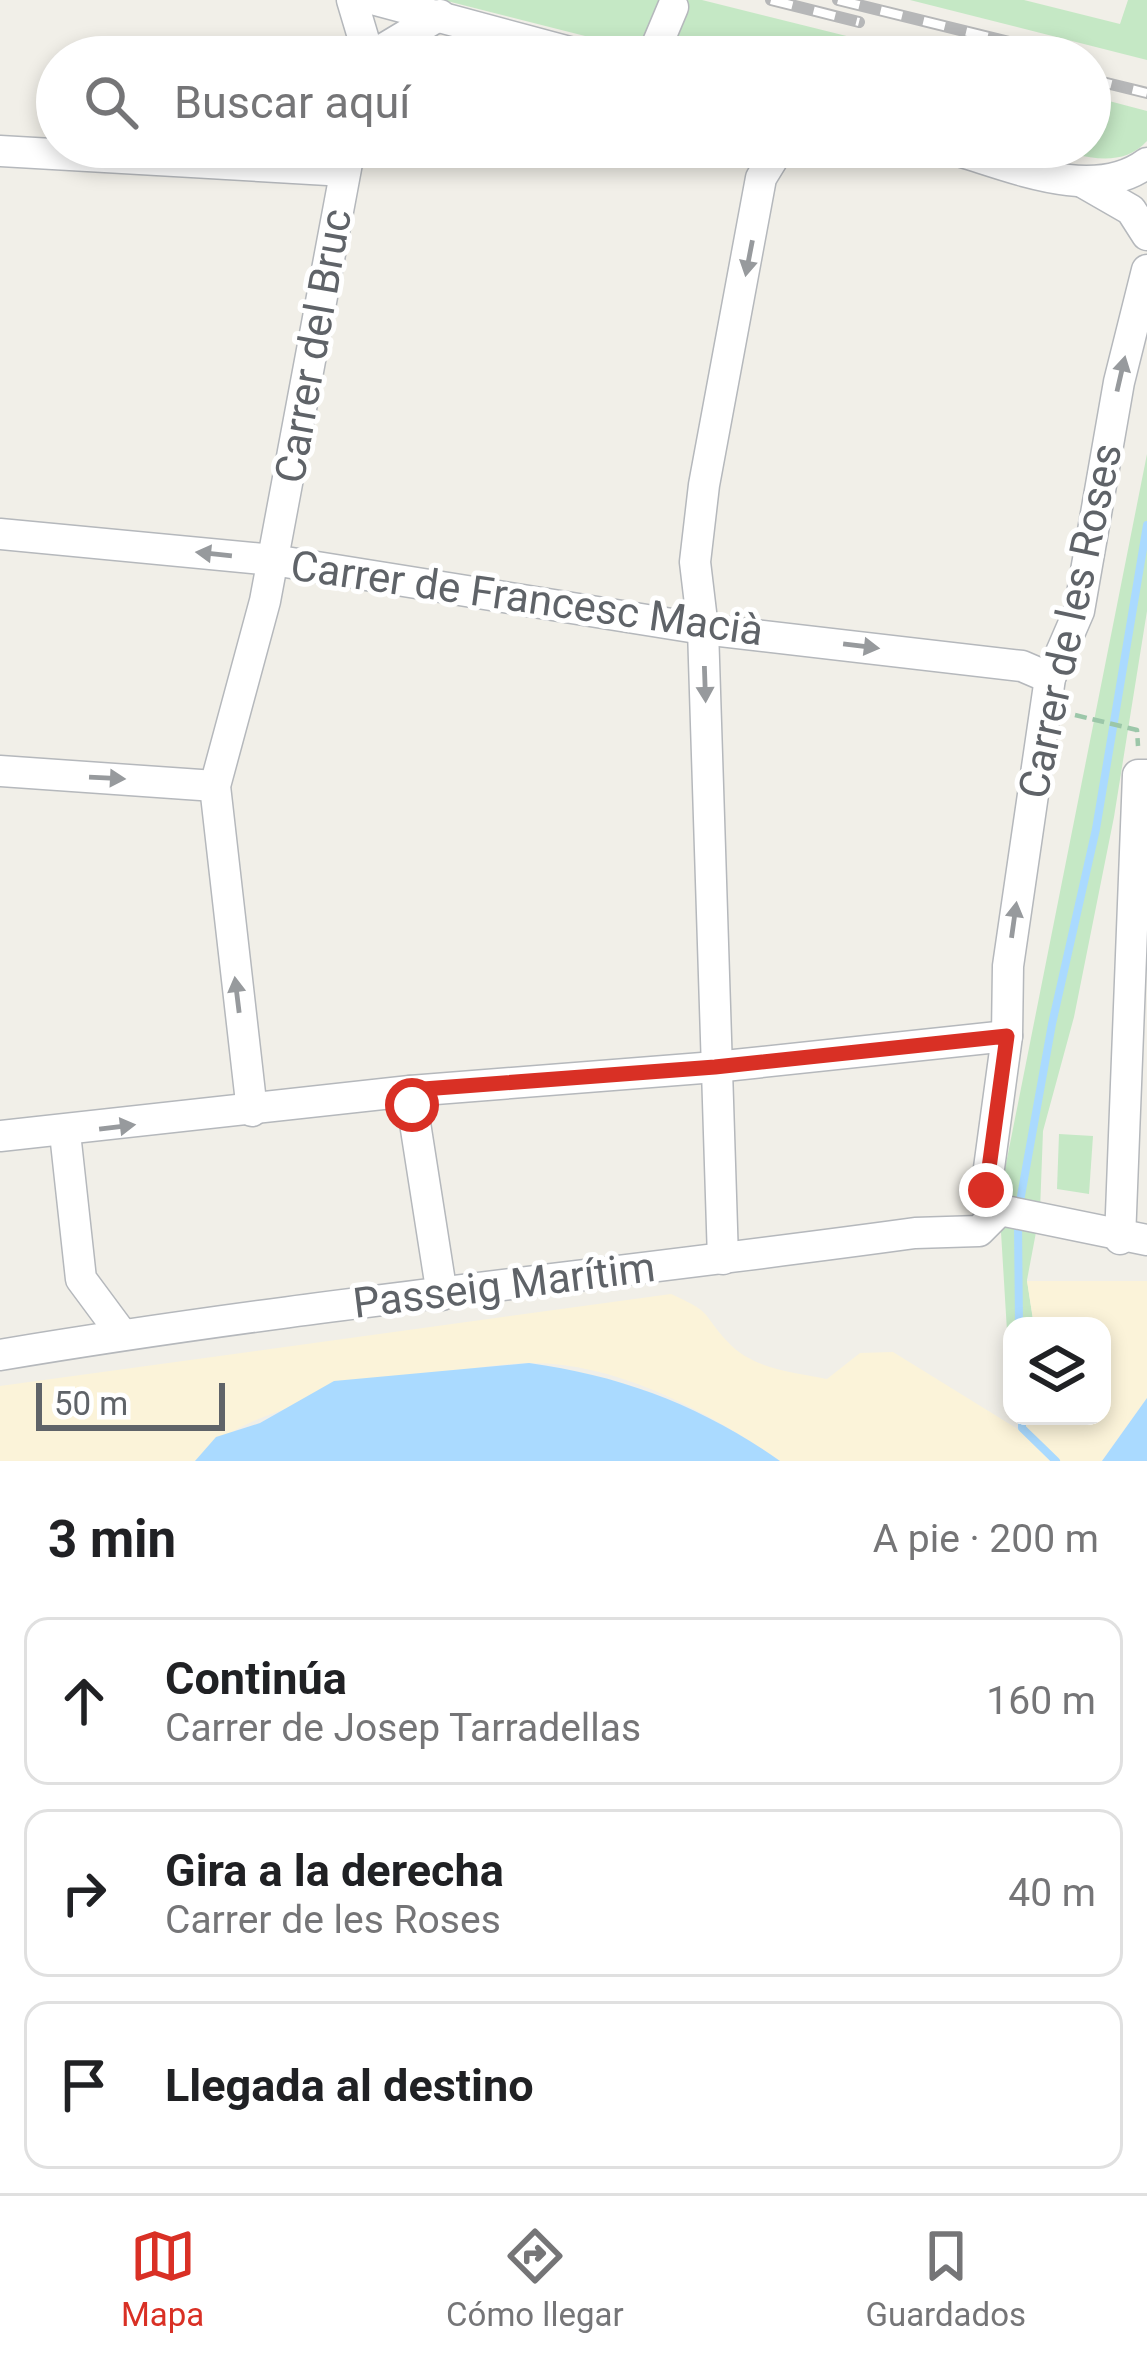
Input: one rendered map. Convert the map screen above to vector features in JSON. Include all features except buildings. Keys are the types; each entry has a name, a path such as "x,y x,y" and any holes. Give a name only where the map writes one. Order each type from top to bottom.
{"street":[{"path":"352,0 363,36"},
{"path":"376,0 514,36"},
{"path":"661,36 673,7"},
{"path":"404,36 440,15"},
{"path":"0,151 36,152"},
{"path":"1084,183 1130,176 1147,164"},
{"name":"Carrer del Bruc","path":"252,1111 214,786 273,560 346,168"},
{"path":"723,1259 703,629 695,562 758,168"},
{"path":"1026,168 1084,183 1131,210 1147,235"},
{"name":"Carrer de les Roses","path":"998,1204 1008,965 1050,677 1079,611 1119,382 1147,271"},
{"name":"Carrer de Francesc Macià","path":"0,534 273,560 703,629 1022,666 1050,677"},
{"path":"0,771 214,786"},
{"path":"998,1204 1046,1222 1133,1240 1138,776 1147,775"},
{"path":"0,1136 65,1133 410,1090 715,1067 1007,1036"},
{"path":"410,1090 442,1295"},
{"path":"65,1133 81,1279 121,1334"},
{"name":"Passeig Marítim","path":"0,1355 121,1334 915,1233 979,1231 998,1204"}],"path":[{"path":"1075,715 1137,730"}],"green space":[{"path":"443,0 702,0 847,36 585,36"},
{"path":"910,0 1024,0 1120,24 1128,0 1147,0 1147,60 1111,51 1111,36 1052,36"},
{"path":"1111,102 1147,111 1147,141 1112,158"},
{"path":"1147,454 1147,611 1114,817 1074,1017 1043,1131 1040,1211 1027,1280 1033,1317 1006,1317 999,1199"},
{"path":"1059,1134 1093,1136 1089,1194 1057,1189"}],"sand":[{"path":"1027,1281 1147,1281 1147,1398 1102,1461 780,1461 659,1392 592,1370 525,1363 438,1374 288,1408 246,1424 195,1461 0,1461 0,1386 671,1294 701,1310 738,1351 774,1368 827,1379 860,1353 893,1352 1003,1420 1003,1425 1021,1431 1024,1425 1111,1425 1111,1317 1033,1317"}],"water":[{"path":"529,1363 597,1376 660,1396 721,1424 780,1461 195,1461 216,1437 260,1423 334,1381"},
{"path":"1147,1398 1147,1461 1102,1461"}],"waterway":[{"path":"1019,1207 1052,1024 1096,829 1147,525"},
{"path":"1018,1222 1019,1317"},
{"path":"1022,1425 1056,1461"}],"railway":[{"path":"771,0 859,22"},
{"path":"838,0 985,36"},
{"path":"1111,84 1147,93"}],"route":[{"path":"412,1105 410,1090 715,1067 1007,1036 986,1190"}]}
